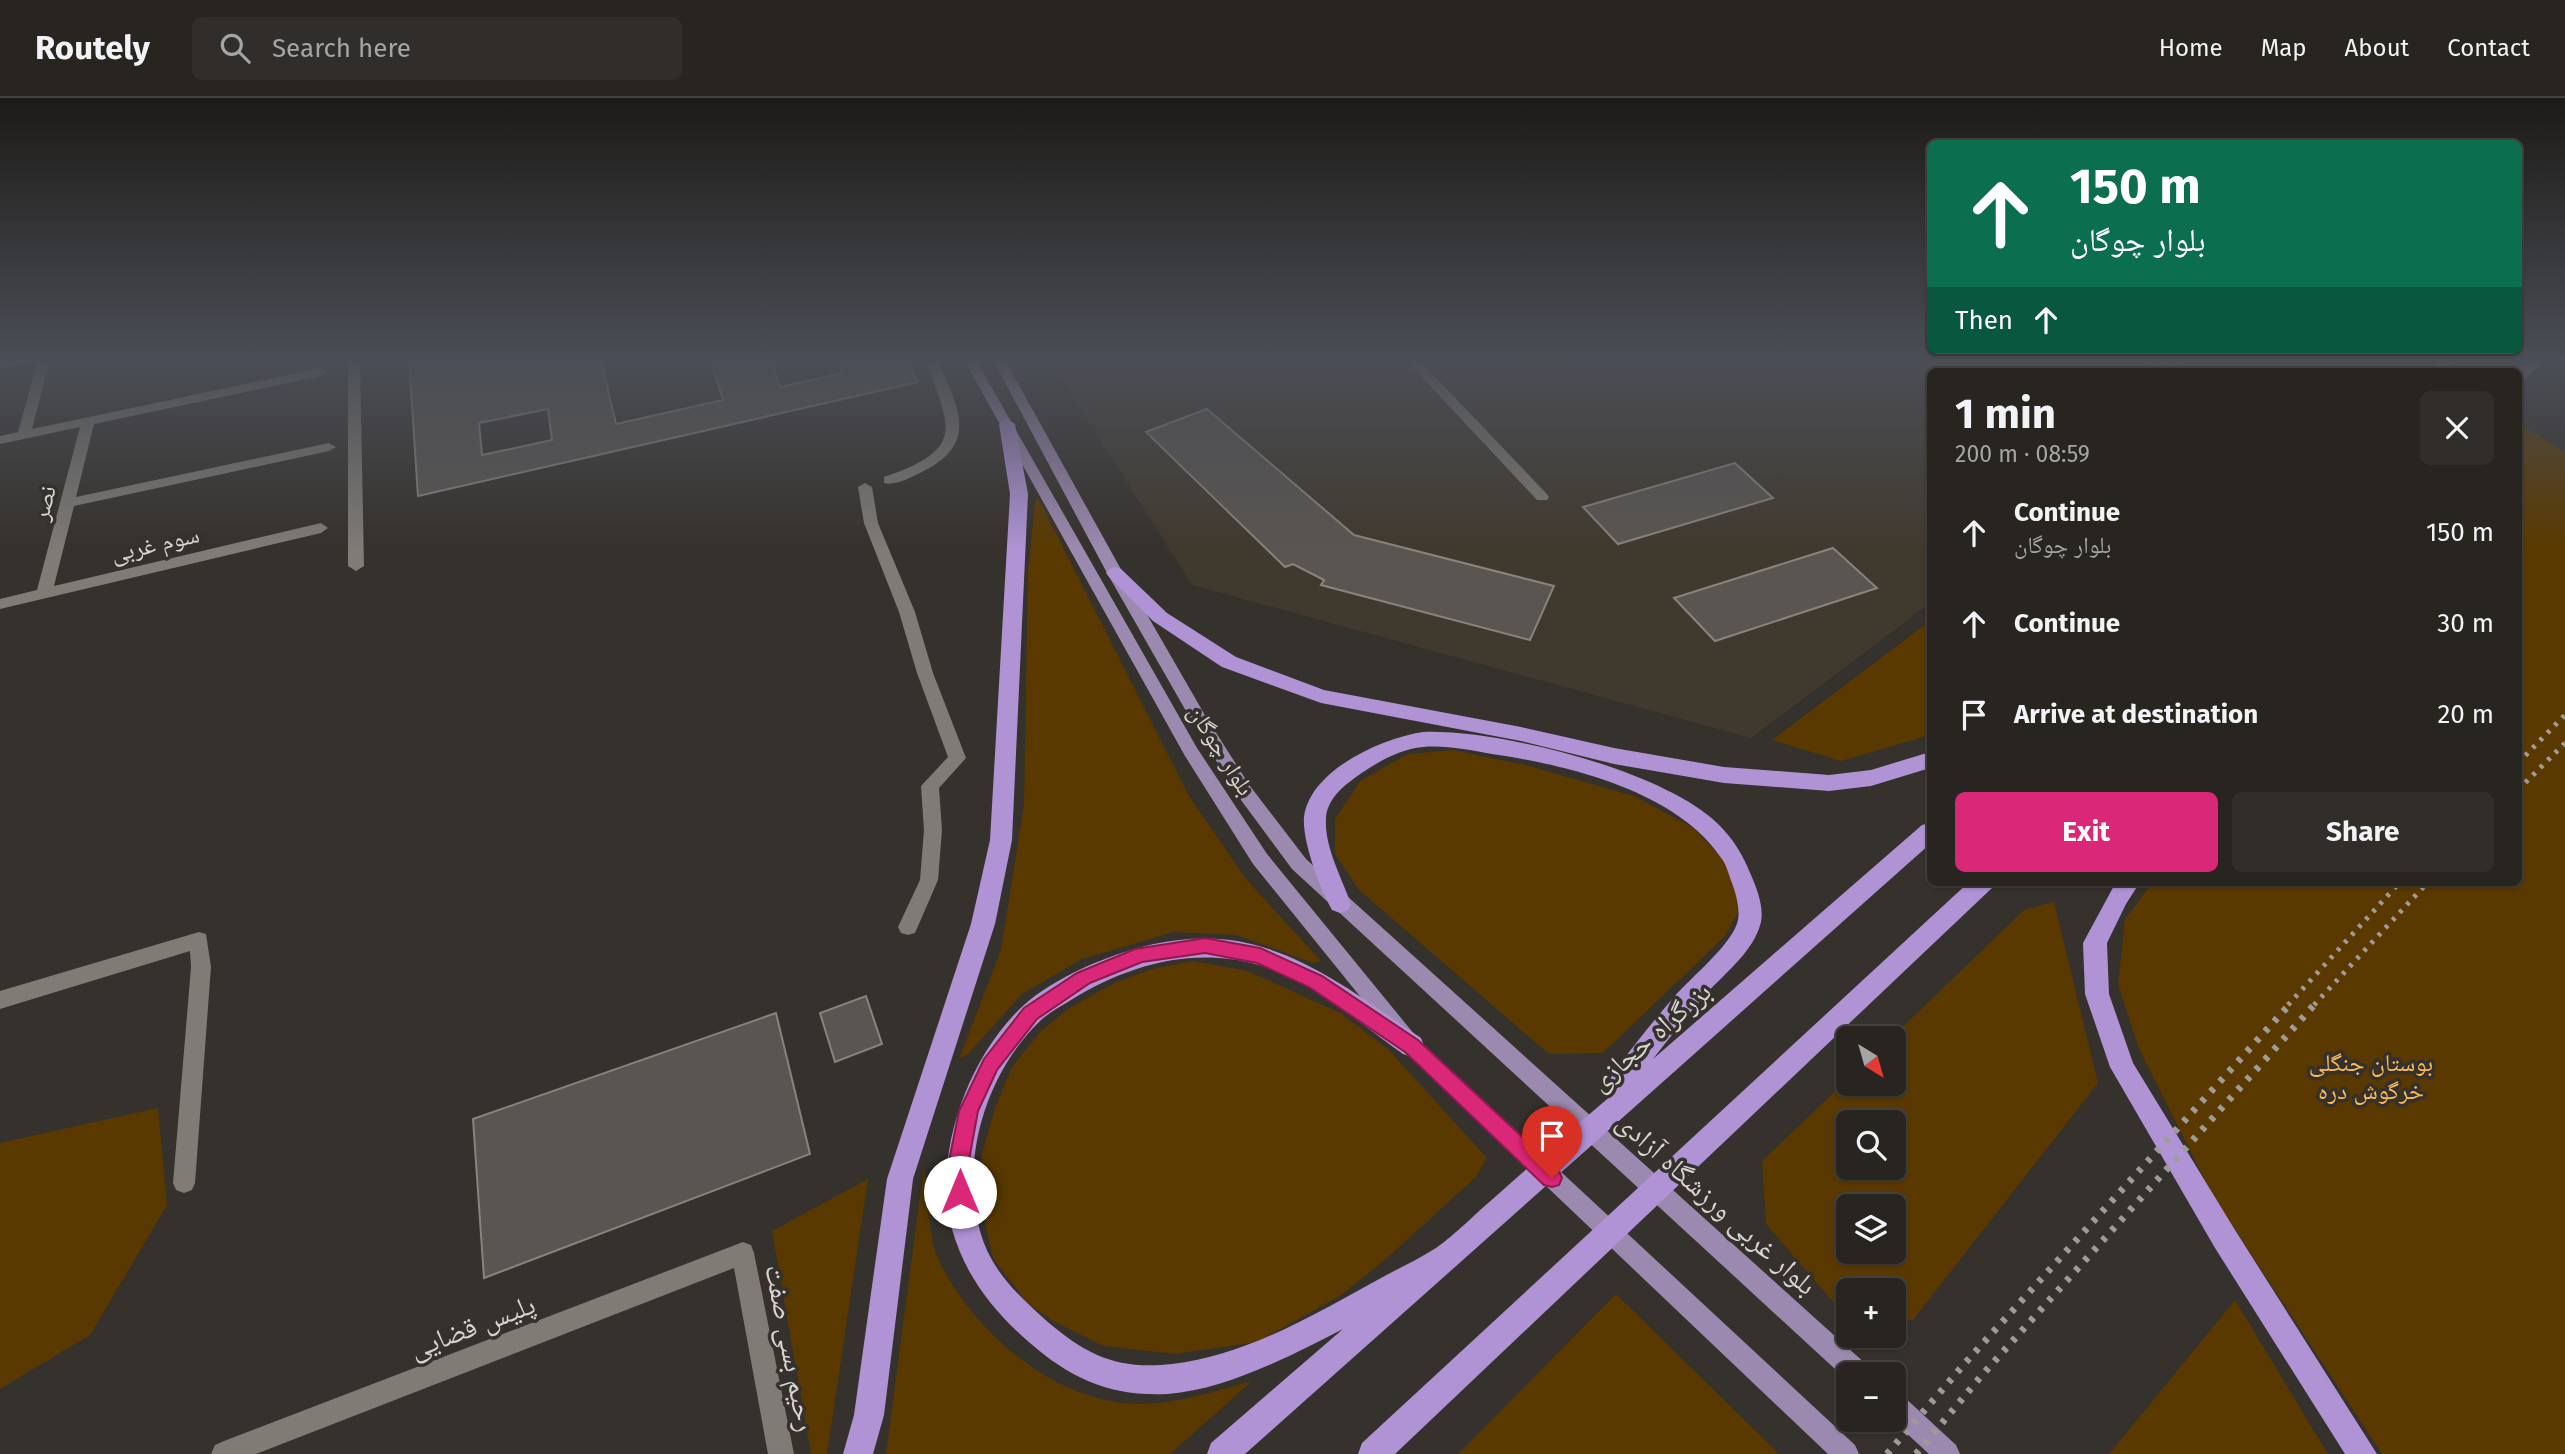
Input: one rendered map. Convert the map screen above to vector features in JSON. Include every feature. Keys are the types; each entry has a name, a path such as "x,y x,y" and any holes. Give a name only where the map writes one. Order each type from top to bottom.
{"highway":[{"path":"858,1454 869,1415 900,1179 983,924 1001,840 1019,494 1007,424"},
{"path":"1115,573 1160,617 1229,662 1321,696 1521,734 1614,756 1724,775 1829,783 1871,778 1927,761"},
{"path":"1340,904 1319,844 1314,818 1323,793 1389,746 1434,739 1497,746 1556,758 1650,791 1685,810 1713,832 1732,856 1744,881 1749,920 1740,940 1692,992 1623,1079 1626,1099"},
{"name":"بزرگراه حجازی","path":"1222,1454 1927,834"},
{"path":"1373,1454 1980,886"},
{"path":"2126,886 2117,898 2095,943 2097,994 2122,1067 2225,1238 2362,1454"},
{"path":"1412,1046 1315,981 1260,956 1205,946 1141,955 1084,978 1031,1014 990,1065 969,1111 957,1171 963,1213 974,1253 998,1291 1019,1317 1026,1325 1087,1368 1129,1377 1175,1378 1236,1360 1299,1335 1441,1260"}],"main road":[{"name":"بلوار چوگان","path":"1033,423 1200,721 1244,791 1299,864 1534,1079"},
{"name":"بلوار چوگان","path":"1007,424 1191,752 1260,859 1412,1046 1846,1454"},
{"name":"بلوار غربی ورزشگاه آزادی","path":"1534,1079 1845,1362"},
{"path":"1906,1416 1948,1454"}],"street":[{"path":"24,435 27,423"},
{"path":"0,440 82,423"},
{"name":"نصر","path":"44,594 88,423"},
{"path":"355,423 356,566"},
{"path":"889,480 908,474 937,457 951,441 955,423"},
{"path":"1472,423 1542,497"},
{"path":"67,503 329,447"},
{"path":"865,486 871,523 907,612 925,673 957,758 930,786 933,830 929,880 908,927"},
{"name":"سوم غربی","path":"0,604 321,528"},
{"path":"0,1000 199,940 201,967 184,1183"},
{"name":"پلیس قضایی","path":"224,1454 743,1254"},
{"name":"رحیم بسی صفت","path":"743,1254 781,1454"}],"shaded area":[{"path":"1090,423 1927,423 1927,605 1751,738 1192,585"}],"green space":[{"name":"بوستان جنگلی خرگوش دره","path":"2522,426 2565,452 2565,1454 2382,1454 2213,1196 2139,1049 2118,984 2125,919 2150,886 2522,886"},
{"path":"1038,498 1189,796 1246,879 1321,961 1313,963 1237,935 1174,932 1082,959 1022,994 968,1054 959,1059 1001,950 1024,804 1028,572 1035,501"},
{"path":"1927,623 1927,736 1841,761 1772,740"},
{"path":"1453,750 1525,765 1634,796 1692,827 1733,869 1740,909 1725,936 1603,1053 1549,1054 1359,890 1335,854 1335,819 1360,781 1408,754"},
{"path":"2054,902 2098,1083 1913,1320 1906,1320 1906,1278 1836,1278 1836,1305 1766,1224 1762,1161 1836,1090 1836,1096 1906,1096 1906,1026 1903,1026 2024,910"},
{"path":"1193,961 1248,971 1340,1013 1388,1049 1487,1158 1476,1177 1387,1258 1340,1296 1257,1342 1175,1354 1103,1346 1055,1322 1027,1303 993,1258 979,1195 982,1154 995,1108 1012,1067 1041,1031 1068,1009 1114,983 1152,969"},
{"path":"158,1108 167,1205 90,1335 0,1389 0,1143"},
{"path":"924,1166 934,1248 951,1282 989,1331 1037,1371 1064,1386 1093,1397 1138,1404 1188,1398 1252,1381 1170,1454 886,1454"},
{"path":"868,1179 827,1454 811,1454 772,1231"},
{"path":"1616,1294 1779,1454 1458,1454"},
{"path":"2235,1300 2328,1454 2109,1454"}],"building":[{"path":"413,423 479,423 482,455 552,440 550,423 737,423 418,496"},
{"path":"1169,423 1224,423 1354,535 1554,586 1530,640 1321,585 1324,580 1293,564 1285,567 1146,432"},
{"path":"1735,463 1773,498 1618,544 1583,507"},
{"path":"1833,548 1877,588 1715,641 1674,598"},
{"path":"866,996 882,1044 835,1062 820,1013"},
{"path":"776,1013 810,1154 484,1278 473,1119"}],"railway":[{"path":"2522,759 2565,715"},
{"path":"2522,786 2565,743"},
{"path":"2288,1005 2396,886"},
{"path":"2314,1005 2424,886"},
{"path":"1887,1454 1966,1362 2290,1004"},
{"path":"1916,1454 1983,1374 2315,1004"}],"route":[{"path":"960,1192 957,1171 969,1111 990,1065 1031,1014 1084,978 1141,955 1205,946 1260,956 1315,981 1412,1046 1552,1178"}]}
